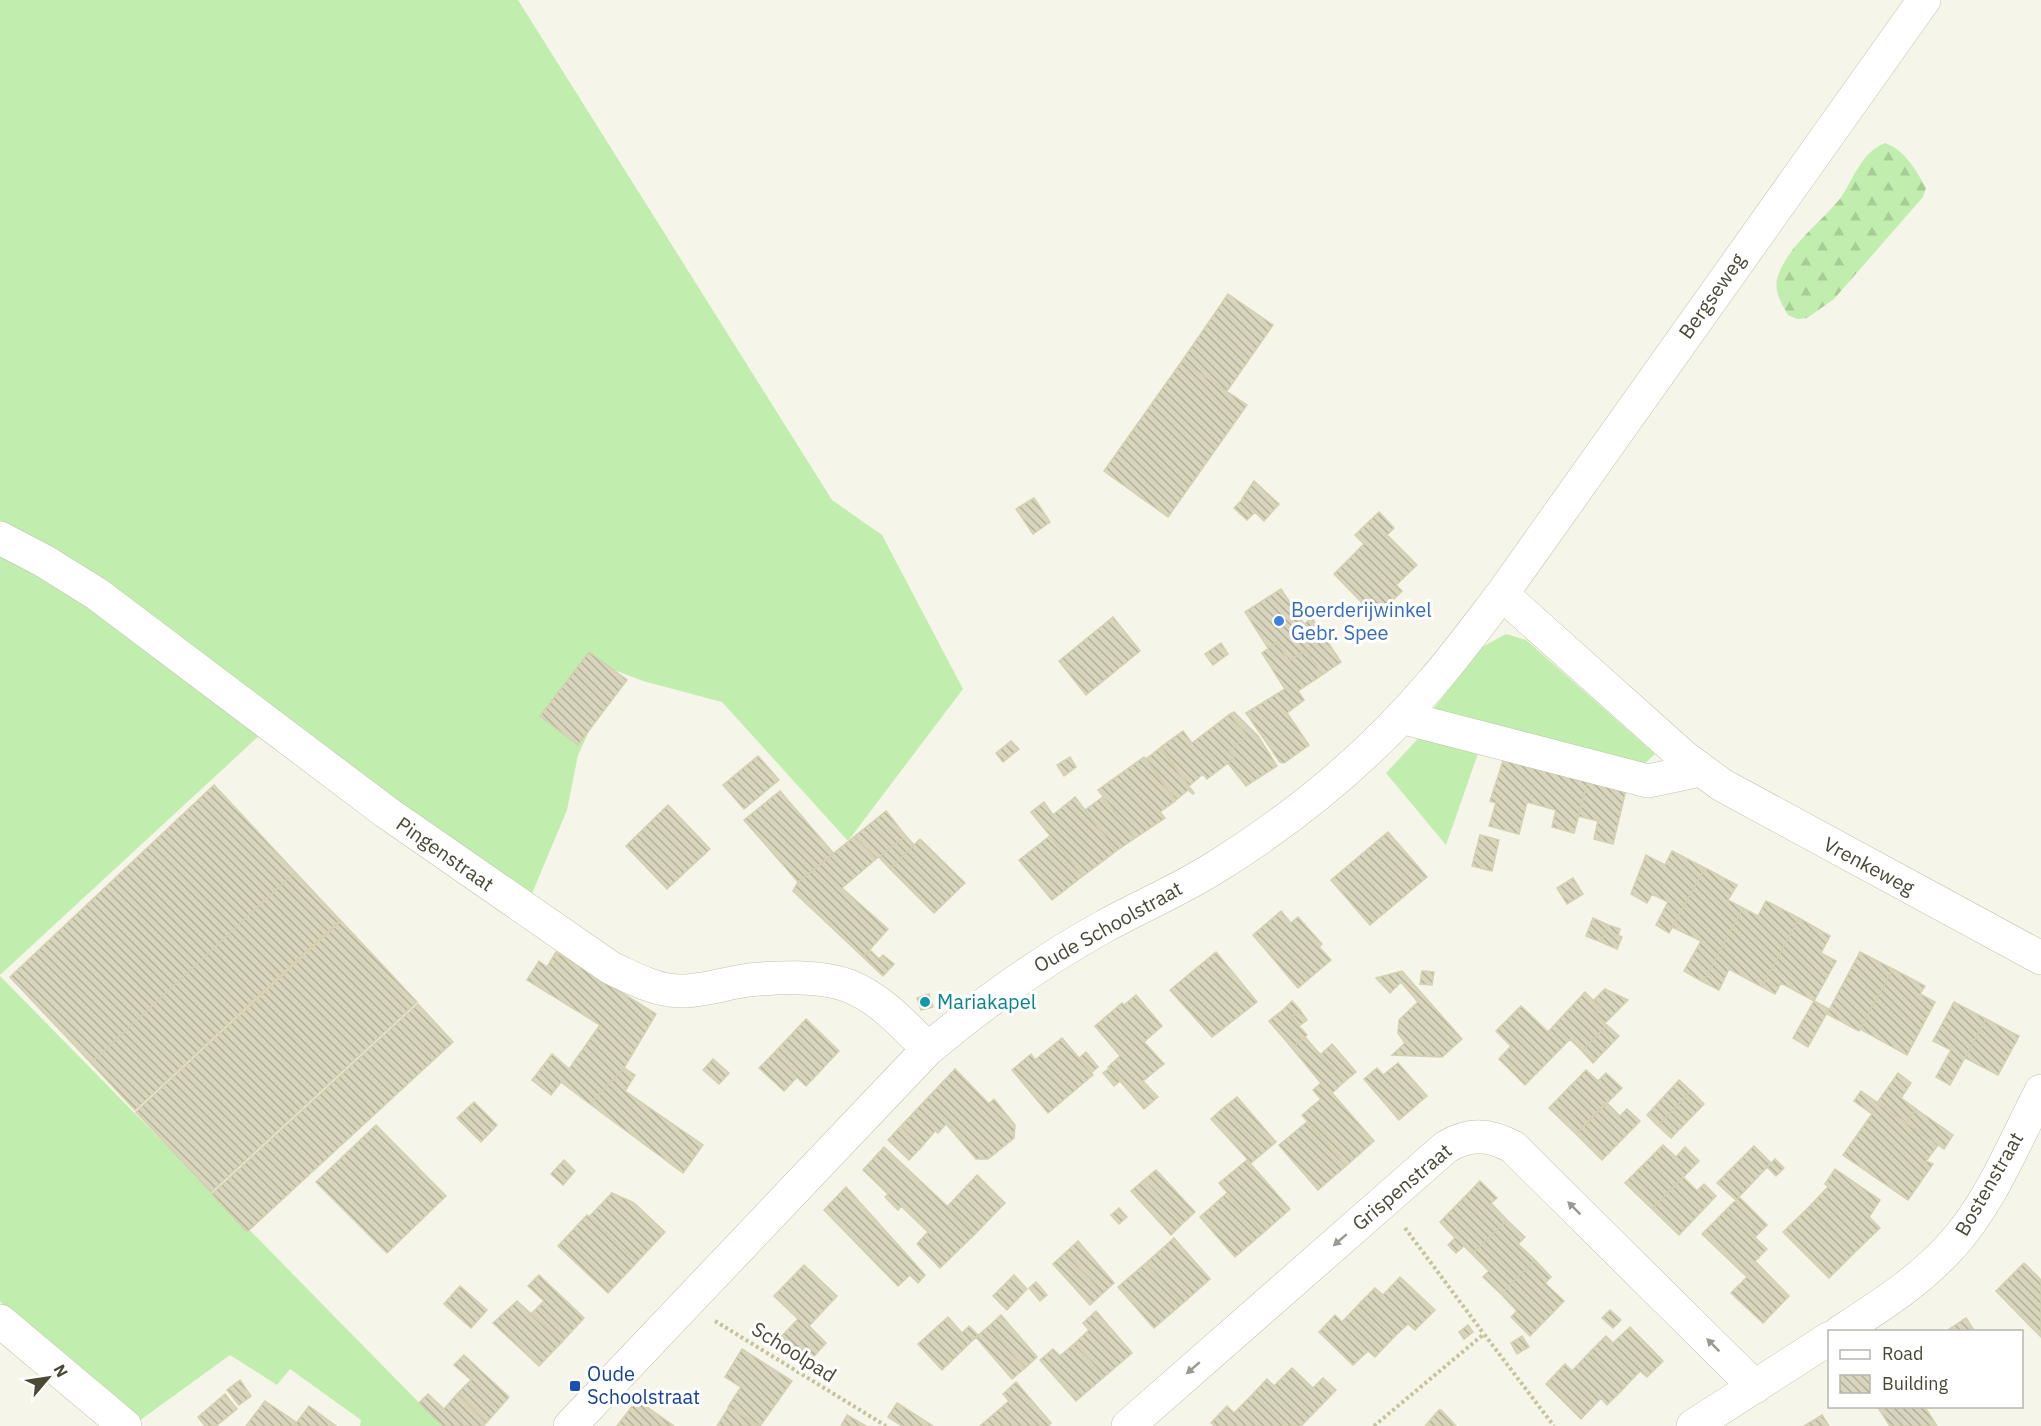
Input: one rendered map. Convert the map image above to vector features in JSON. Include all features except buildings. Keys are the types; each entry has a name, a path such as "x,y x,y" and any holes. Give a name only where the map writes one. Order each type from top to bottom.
{"street":[{"name":"Bergseweg","path":"1502,594 1924,0"},
{"name":"Pingenstraat","path":"0,538 44,561 97,594 386,812 611,968 647,984 680,991 749,980 810,979 838,983 870,997 883,1006 928,1048"},
{"name":"Oude Schoolstraat","path":"570,1426 928,1048 974,1010 1034,968 1103,927 1217,866 1270,831 1344,772 1401,717 1432,684 1502,594"},
{"name":"Vrenkeweg","path":"1502,594 1700,770 1738,795 2041,958"},
{"path":"1401,717 1648,781 1700,770"},
{"name":"Bostenstraat","path":"1843,1330 1913,1283 1953,1245 1984,1201 2041,1091"},
{"name":"Grispenstraat","path":"1128,1426 1454,1142 1461,1138 1476,1136 1495,1137 1513,1147 1755,1387"},
{"path":"0,1321 125,1426"},
{"path":"1693,1426 1828,1339"}],"path":[{"path":"1384,1202 1554,1426"},
{"name":"Schoolpad","path":"687,1304 886,1426"},
{"path":"1374,1426 1484,1334"}],"green space":[{"path":"0,0 518,0 832,500 882,535 963,689 848,841 722,702 643,681 617,671 578,755 567,810 528,903 0,529"},
{"path":"1885,143 1898,150 1914,168 1926,188 1923,197 1834,299 1807,318 1797,319 1788,315 1778,296 1776,286 1783,265 1797,245 1839,200 1863,160 1869,153"},
{"path":"0,546 18,554 261,734 0,975"},
{"path":"1506,634 1526,640 1655,754 1643,765 1431,712 1482,647"},
{"path":"1426,730 1482,742 1446,845 1386,773"},
{"path":"0,976 442,1426 360,1426 361,1420 290,1369 277,1385 230,1355 139,1421 11,1315 0,1301"}],"place":[{"name":"Boerderijwinkel Gebr. Spee","path":"1279,621"},
{"name":"Mariakapel","path":"925,1002"},
{"name":"Oude Schoolstraat","path":"575,1386"}]}
